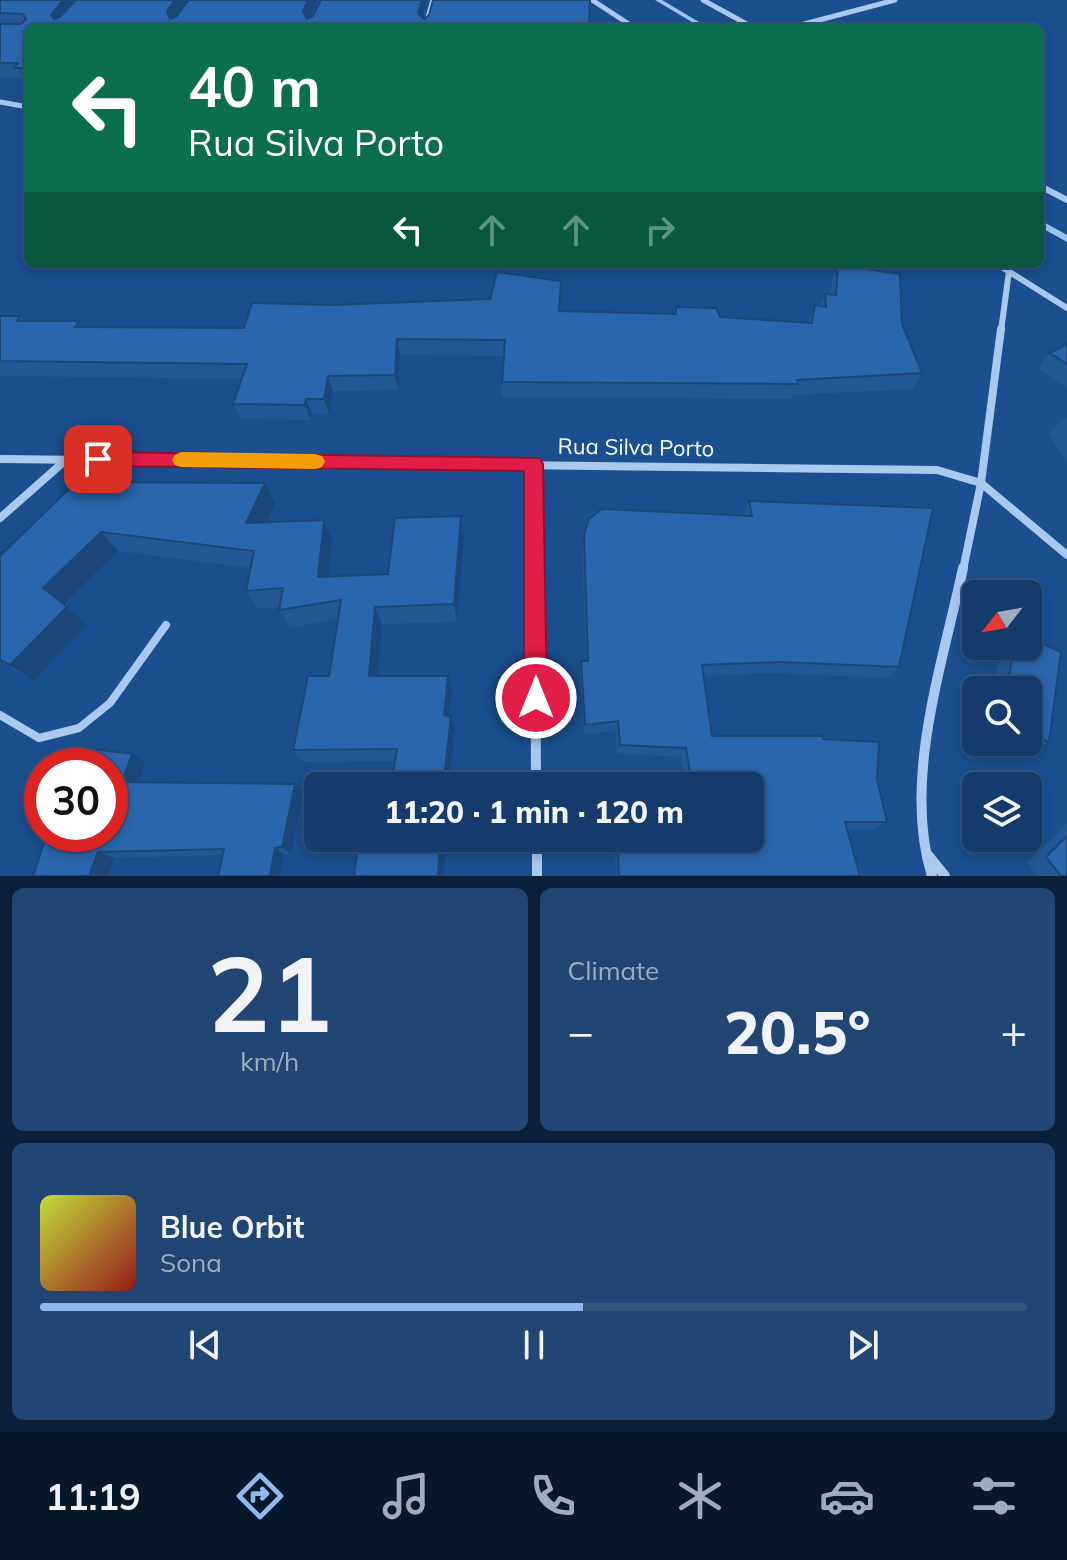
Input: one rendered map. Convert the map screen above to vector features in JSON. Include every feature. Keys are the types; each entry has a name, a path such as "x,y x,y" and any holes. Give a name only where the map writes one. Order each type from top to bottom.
{"street":[{"path":"426,24 433,0"},
{"path":"592,0 629,24"},
{"path":"703,0 747,24"},
{"path":"804,24 895,0"},
{"path":"0,102 24,106"},
{"path":"1044,188 1067,200"},
{"path":"932,876 924,851 920,770 981,483 1003,268 1067,308"},
{"name":"Rua Silva Porto","path":"0,459 937,470 981,483"},
{"path":"0,518 67,459"},
{"path":"534,464 536,772"},
{"path":"981,483 1067,555"},
{"path":"924,851 945,876"},
{"path":"537,852 537,876"}],"lane":[{"path":"0,715 39,738 79,728 110,703 166,625"}],"building":[{"path":"0,0 63,0 51,15 54,19 60,17 76,0 175,0 167,11 170,19 176,17 189,0 308,0 303,11 307,19 313,16 321,0 422,0 418,13 424,19 429,15 433,0 590,0 589,24 24,24 24,68 14,68 18,63 0,63 0,24 21,24 26,19 23,14 0,13"},
{"path":"838,268 900,274 902,324 922,373 797,380 798,384 502,382 505,340 397,339 395,375 328,376 324,399 306,399 305,405 233,404 247,364 0,361 0,316 20,316 17,321 79,321 75,327 244,328 252,303 331,305 490,299 497,272 561,281 559,311 676,314 676,307 716,308 720,317 812,323 815,305 826,307 825,294 836,295"},
{"path":"1067,344 1067,364 1050,353"},
{"path":"76,482 265,483 246,523 324,520 318,577 388,574 395,518 461,516 454,604 375,607 369,676 448,676 444,715 451,717 445,772 393,772 397,749 293,750 308,676 329,676 341,600 279,610 283,588 246,591 254,551 101,532 43,588 67,607 10,665 0,660 0,556"},
{"path":"749,501 933,508 899,667 780,662 702,665 712,736 822,736 823,739 879,742 877,779 887,822 845,822 860,876 619,876 618,852 764,852 764,772 690,772 686,748 620,745 618,721 585,725 581,661 588,661 584,535 589,519 602,509 752,516"},
{"path":"1042,643 1061,652 1049,742 1042,739 1042,676 1009,676 1012,660 1042,660"},
{"path":"128,782 295,784 282,847 275,848 270,876 218,876 224,849 128,851"},
{"path":"1067,836 1067,876 1061,876 1046,857"},
{"path":"41,852 98,852 89,876 33,876"},
{"path":"357,852 439,852 438,876 354,876"}],"waterway":[{"path":"658,0 699,24"},
{"path":"1044,225 1067,239"}],"slow traffic":[{"path":"181,460 315,461"}],"route":[{"path":"98,459 534,464 536,698"}]}
